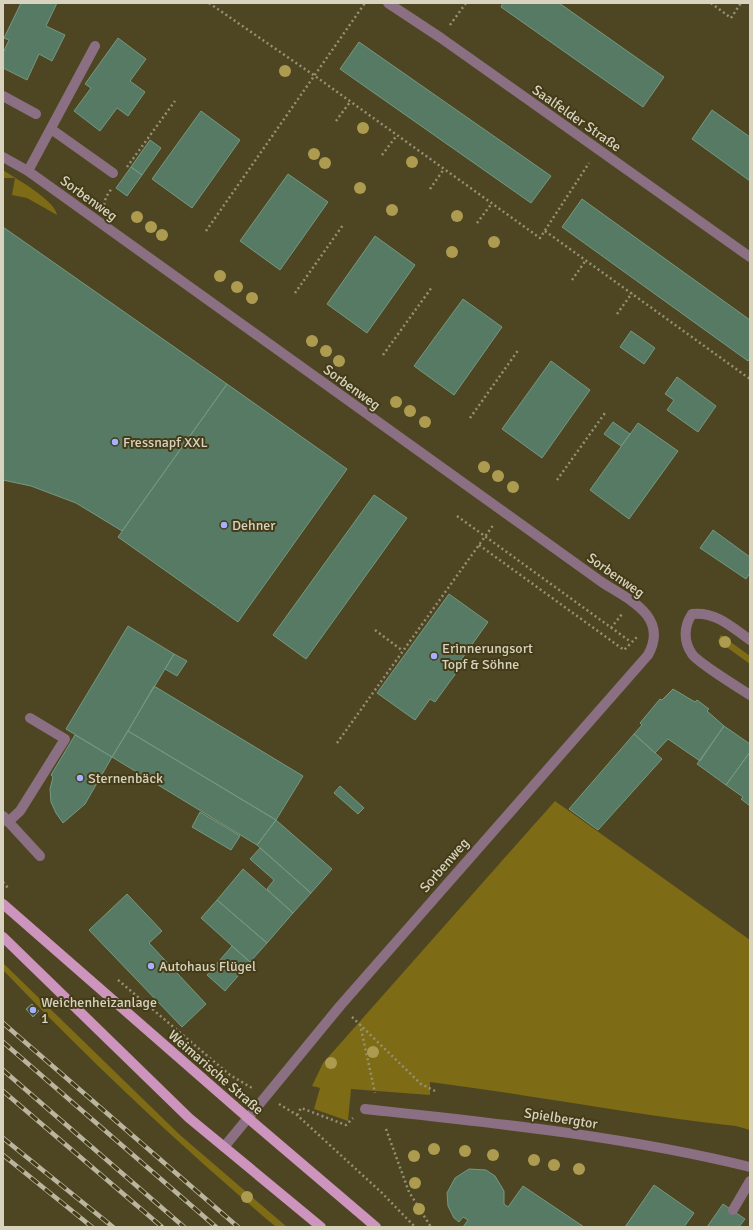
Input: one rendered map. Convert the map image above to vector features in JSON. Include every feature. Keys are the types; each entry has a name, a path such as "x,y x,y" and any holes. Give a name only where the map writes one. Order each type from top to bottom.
{"main road":[{"name":"Weimarische Straße","path":"3,904 248,1118 376,1227"},
{"path":"3,937 169,1100 321,1227"}],"street":[{"name":"Saalfelder Straße","path":"388,3 441,38 750,257"},
{"path":"28,171 95,46"},
{"path":"3,96 36,114"},
{"path":"51,129 114,173"},
{"name":"Sorbenweg","path":"3,157 28,171 502,512 603,583 632,601 647,614 653,625 654,636 652,647 648,655 340,1006 224,1147"},
{"path":"750,640 716,617 702,612 692,614 686,623 685,637 692,655 750,695"},
{"path":"30,718 65,739 20,811 5,819 40,856"},
{"name":"Spielbergtor","path":"365,1109 547,1129 715,1159 750,1167"},
{"path":"733,1210 750,1181"}],"path":[{"path":"209,3 315,76 540,238 599,150"},
{"path":"206,231 365,3"},
{"path":"441,38 466,3"},
{"path":"711,3 731,18 741,3"},
{"path":"124,171 175,101"},
{"path":"336,121 350,102"},
{"path":"382,155 397,135"},
{"path":"430,189 444,169"},
{"path":"100,224 106,197 115,184"},
{"path":"477,223 492,203"},
{"path":"295,293 343,225"},
{"path":"545,231 750,379"},
{"path":"572,280 586,260"},
{"path":"383,355 432,287"},
{"path":"617,314 632,293"},
{"path":"470,418 519,349"},
{"path":"557,480 605,413"},
{"path":"337,743 502,512"},
{"path":"457,516 631,642 624,650 479,545"},
{"path":"375,630 403,651"},
{"path":"340,1006 422,1084 435,1091"},
{"path":"360,1024 376,1092"},
{"path":"230,1075 255,1090"},
{"path":"282,1106 297,1115 382,1192 415,1227"},
{"path":"297,1115 301,1108 346,1124"},
{"path":"387,1130 409,1192 431,1227"}],"shaded area":[{"path":"3,170 25,184 43,197 55,209 57,215 27,198 12,195 15,178 3,178"},
{"path":"721,635 750,656 750,664 718,641"},
{"path":"555,801 750,940 750,1130 736,1126 430,1082 430,1095 351,1089 348,1121 314,1109 320,1088 312,1086 323,1063"},
{"path":"3,963 180,1135 287,1227 276,1227 170,1134 35,1004 3,970"}],"building":[{"path":"21,3 57,3 46,26 65,35 52,61 39,54 27,80 3,68 3,53 9,40 4,38"},
{"path":"503,3 559,3 664,77 643,107 501,7"},
{"path":"118,38 146,59 130,81 145,92 128,116 117,108 100,131 74,111 91,88 85,84"},
{"path":"359,42 551,176 531,203 340,69"},
{"path":"712,110 750,137 750,181 692,139"},
{"path":"201,111 240,140 192,208 152,179"},
{"path":"150,140 161,148 142,175 131,167"},
{"path":"131,167 142,175 127,196 116,188"},
{"path":"288,174 328,202 280,270 240,241"},
{"path":"582,199 750,320 750,358 748,361 562,227"},
{"path":"3,227 227,384 122,531 76,503 31,486 3,480"},
{"path":"375,236 415,265 367,333 327,304"},
{"path":"463,299 502,327 454,395 414,366"},
{"path":"631,331 655,348 644,364 620,347"},
{"path":"551,361 590,390 542,458 502,429"},
{"path":"677,377 716,406 698,432 667,410 674,400 665,394"},
{"path":"227,384 347,469 238,622 118,537"},
{"path":"613,422 630,434 621,446 604,434"},
{"path":"638,423 678,451 629,519 590,490"},
{"path":"374,495 407,518 306,659 273,635"},
{"path":"713,530 750,557 750,573 746,579 700,548"},
{"path":"449,594 488,622 456,667 459,669 435,702 430,699 415,720 377,693"},
{"path":"128,626 174,654 112,757 66,729"},
{"path":"174,654 187,661 177,676 165,669"},
{"path":"154,686 303,776 276,820 128,731"},
{"path":"673,689 695,702 697,700 709,709 707,711 724,726 700,761 668,739 655,753 634,734 642,725 640,723 660,699 662,700"},
{"path":"724,726 750,744 750,752 726,785 697,764"},
{"path":"128,731 276,820 257,845 112,757"},
{"path":"634,734 662,759 598,830 569,809"},
{"path":"75,735 112,757 85,804 63,823 51,802 50,789 53,777 51,775"},
{"path":"750,752 750,806 741,799 743,797 726,785"},
{"path":"340,786 364,808 358,814 334,793"},
{"path":"200,812 240,836 231,850 192,827"},
{"path":"276,820 332,869 311,893 257,845"},
{"path":"260,848 311,893 293,913 267,889 274,880 250,859"},
{"path":"243,869 293,913 267,943 217,900"},
{"path":"127,894 162,931 149,943 206,1004 182,1027 89,930"},
{"path":"217,900 267,943 250,962 201,918"},
{"path":"232,946 250,962 225,991 207,975"},
{"name":"Weichenheizanlage 1","path":"32,1004 39,1011 33,1017 26,1009"},
{"path":"469,1169 486,1170 495,1176 504,1191 504,1204 508,1207 523,1186 584,1227 463,1227 468,1220 463,1217 459,1222 454,1218 448,1206 447,1193 455,1178"},
{"path":"654,1185 694,1213 684,1227 625,1227"},
{"path":"723,1204 745,1219 739,1227 707,1227"}],"railway":[{"path":"3,1023 238,1227"},
{"path":"3,1042 216,1227"},
{"path":"3,1070 184,1227"},
{"path":"3,1091 162,1227"},
{"path":"3,1138 113,1227"},
{"path":"3,1155 92,1227"}],"place":[{"name":"Fressnapf XXL","path":"115,442"},
{"name":"Dehner","path":"224,525"},
{"name":"Erinnerungsort Topf & Söhne","path":"434,656"},
{"name":"Sternenbäck","path":"80,778"},
{"name":"Autohaus Flügel","path":"151,966"},
{"name":"Weichenheizanlage 1","path":"33,1010"}]}
